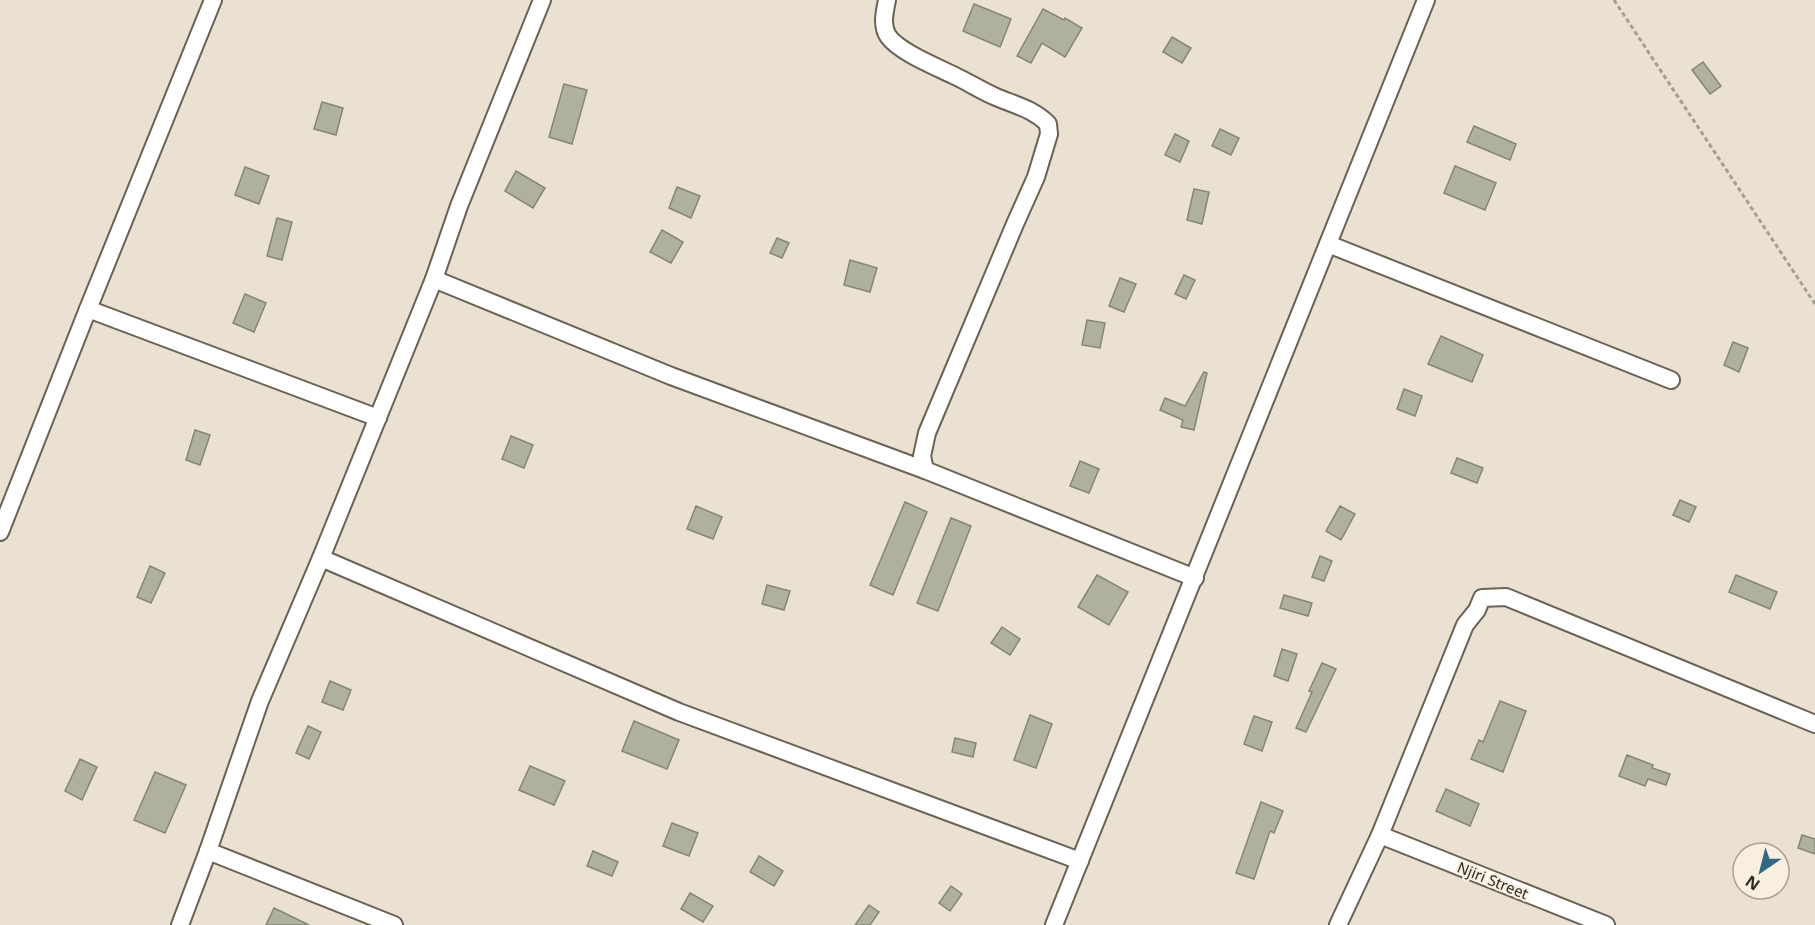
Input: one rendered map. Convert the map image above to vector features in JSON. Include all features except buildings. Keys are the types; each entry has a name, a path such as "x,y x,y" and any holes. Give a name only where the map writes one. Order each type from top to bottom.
{"street":[{"path":"2,522 213,0"},
{"path":"180,925 260,700 321,558 434,279 459,206 542,0"},
{"path":"887,0 884,26 888,37 921,60 1039,115 1048,124 1049,134 1036,177 927,433 922,456 925,470"},
{"path":"1054,925 1426,0"},
{"path":"1328,244 1671,380"},
{"path":"434,279 671,376 925,470 1195,578"},
{"path":"87,309 378,418"},
{"path":"321,558 679,712 1080,861"},
{"path":"1338,925 1380,835 1465,625 1477,610 1482,598 1506,597 1815,724"},
{"name":"Njiri Street","path":"1380,835 1606,925"},
{"path":"208,851 394,925"}],"path":[{"path":"1614,0 1815,304"}]}
